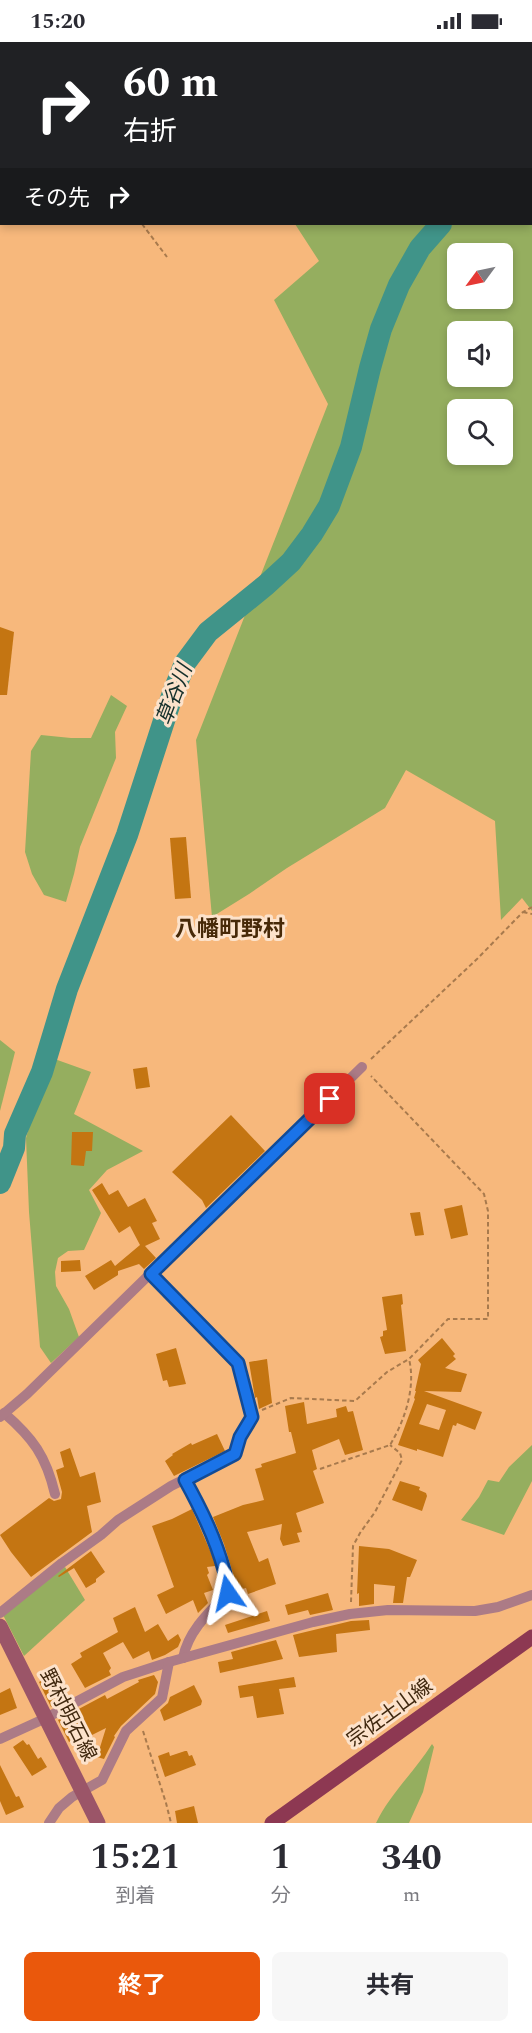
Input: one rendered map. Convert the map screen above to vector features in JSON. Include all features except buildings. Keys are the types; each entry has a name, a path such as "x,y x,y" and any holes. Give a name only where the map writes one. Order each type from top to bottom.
{"main road":[{"name":"野村明石線","path":"0,1626 98,1823"},
{"name":"宗佐土山線","path":"272,1823 532,1637"}],"street":[{"path":"55,1494 44,1458 38,1448 19,1426 2,1415 27,1394 362,1067"},
{"path":"0,1613 118,1520 171,1486 235,1454 240,1437 252,1417 238,1363 151,1274"},
{"path":"183,1659 186,1645 198,1625 226,1595 228,1589 220,1554 204,1513 185,1480"},
{"path":"0,1740 123,1677 169,1662 350,1614 388,1610 475,1611 498,1607 532,1595"},
{"path":"49,1823 58,1808 102,1780 126,1731 162,1698 169,1662"}],"path":[{"path":"143,225 167,257"},
{"path":"252,1417 264,1409 291,1398 355,1401 387,1372 410,1359 448,1319 488,1319 487,1201 484,1194 362,1067 477,959 523,912 532,907"},
{"path":"523,912 532,914"},
{"path":"320,1469 390,1445 409,1399 413,1373 410,1359"},
{"path":"350,1614 353,1546 375,1512 402,1460 400,1453 390,1445"},
{"path":"138,1720 171,1823"}],"green space":[{"path":"296,225 532,225 532,911 522,898 501,920 495,821 406,770 385,808 212,917 196,740 328,404 274,300 319,261"},
{"path":"111,695 127,706 115,732 116,758 80,847 66,902 44,895 32,874 25,852 31,751 41,735 91,738"},
{"path":"0,1040 15,1052 0,1111"},
{"path":"49,1057 91,1072 74,1114 143,1151 107,1170 89,1190 101,1213 84,1250 68,1251 58,1258 55,1272 56,1286 69,1309 79,1337 51,1363 40,1347 29,1212 26,1138"},
{"path":"532,1445 532,1481 504,1535 461,1520 479,1497 488,1480 499,1482 509,1467"},
{"path":"65,1567 85,1600 24,1656 2,1613"},
{"path":"432,1744 434,1747 423,1792 409,1823 376,1823 388,1802"}],"waterway":[{"name":"草谷川","path":"0,1183 14,1148 15,1134 42,1072 67,989 127,835 185,663 208,632 291,562 329,506 351,447 381,329 399,285 420,248 440,225"}],"district":[{"name":"八幡町野村","path":"230,929"}],"route":[{"path":"228,1593 220,1554 204,1513 185,1480 235,1454 240,1437 252,1417 238,1363 151,1274 330,1099"}]}
